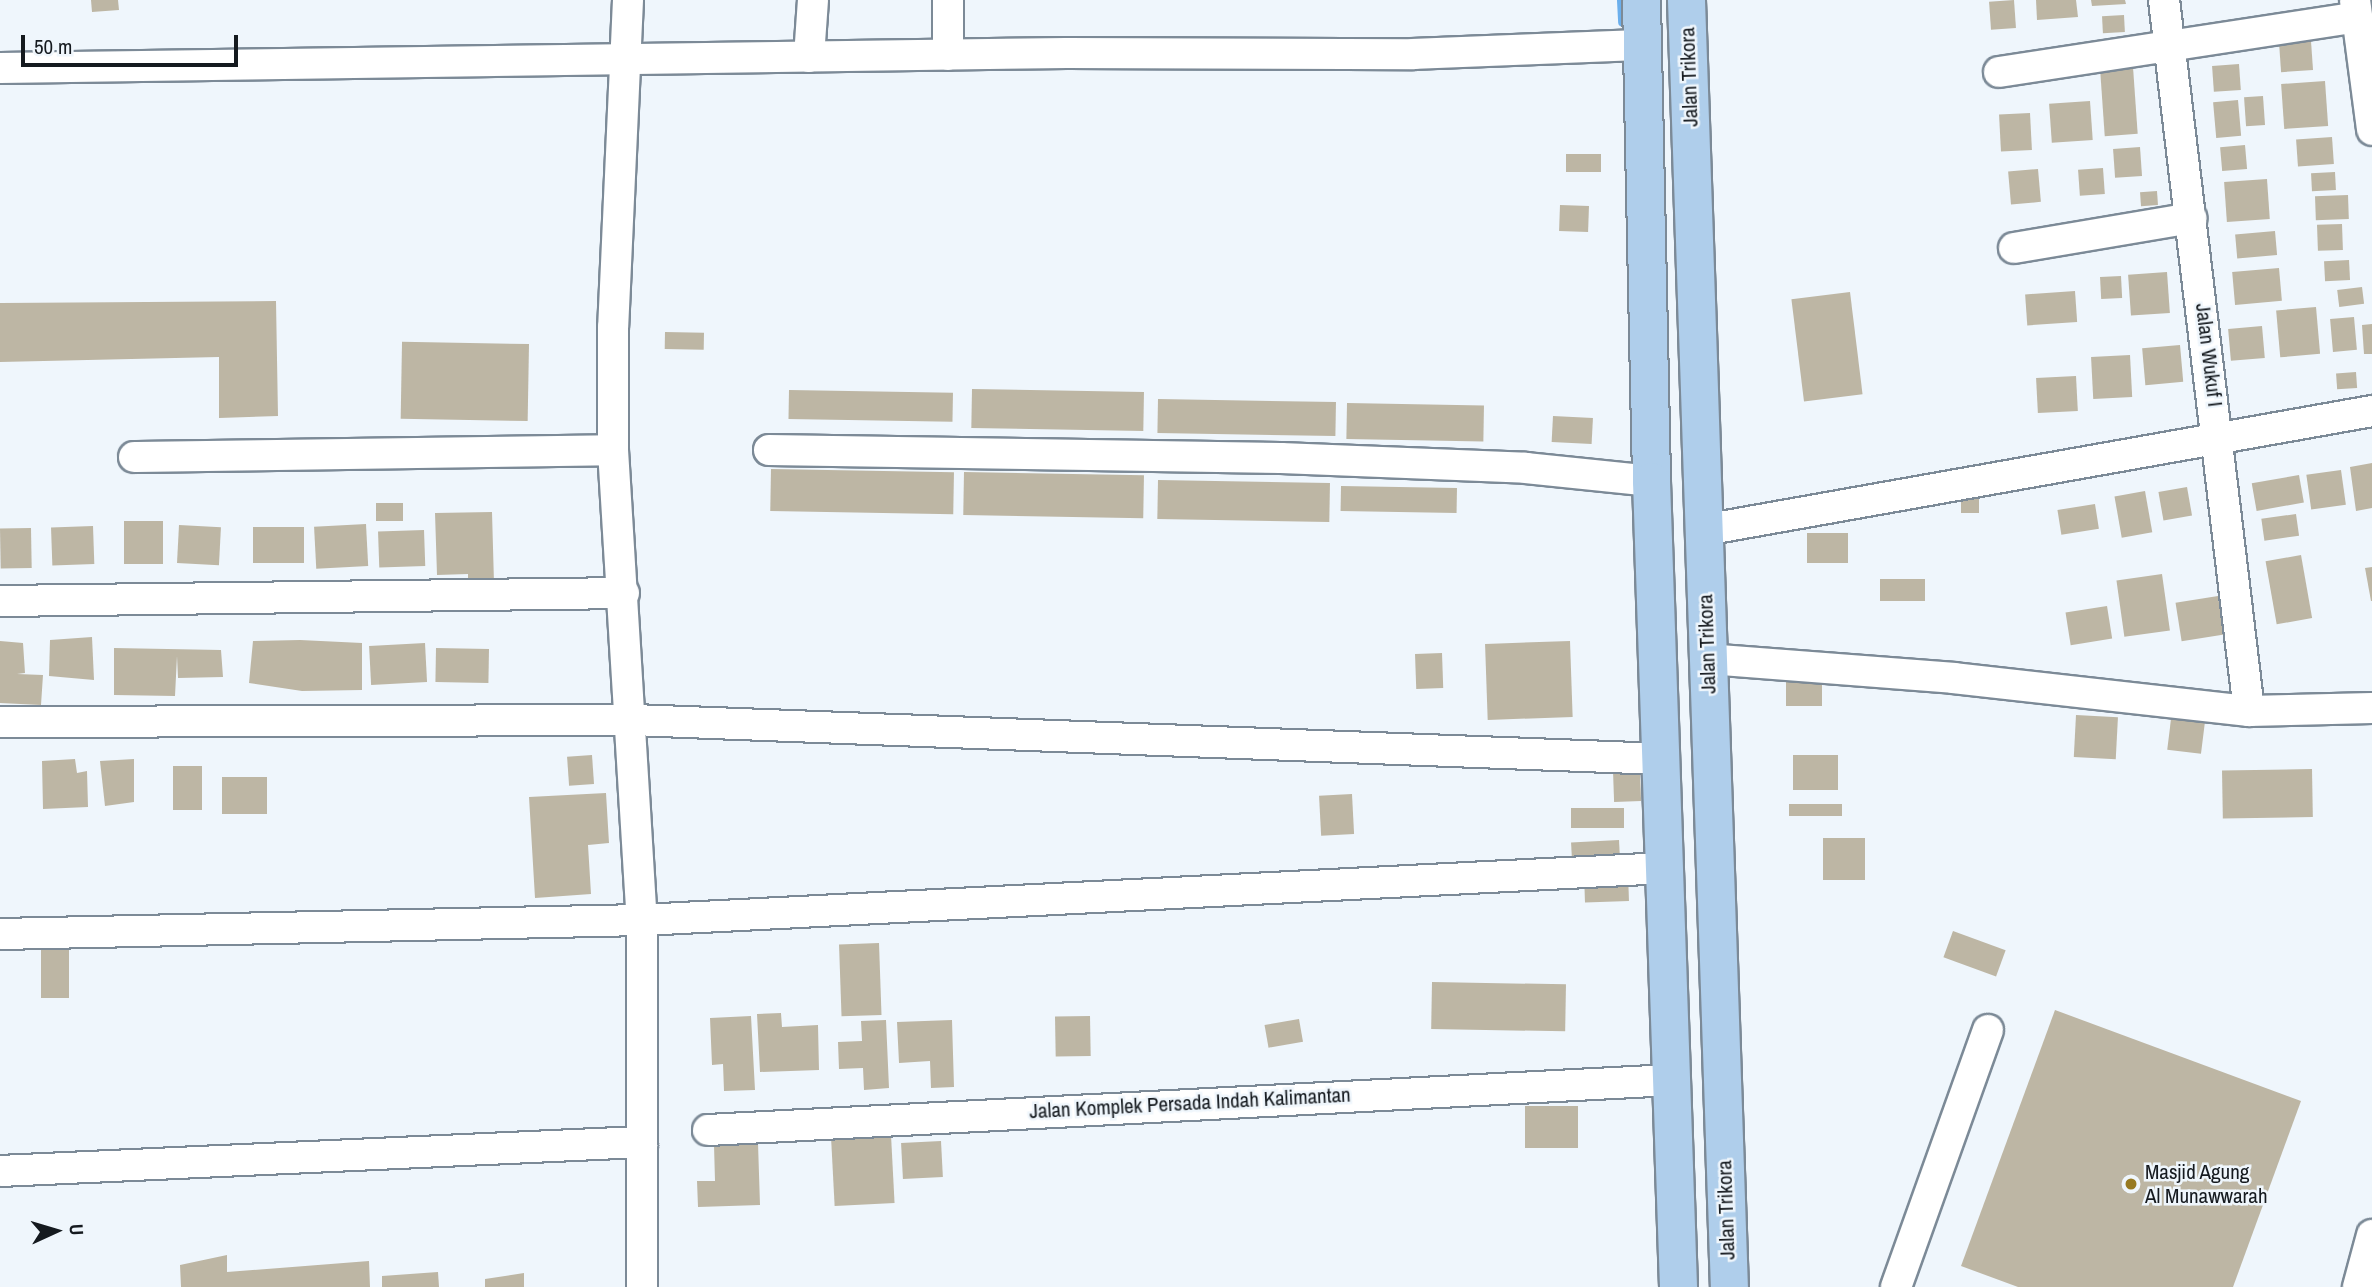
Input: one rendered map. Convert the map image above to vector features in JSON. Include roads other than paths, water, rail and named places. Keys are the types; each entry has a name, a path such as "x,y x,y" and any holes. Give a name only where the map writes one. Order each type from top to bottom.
{"main road":[{"path":"1641,0 1651,481 1678,1287"},
{"name":"Jalan Trikora","path":"1686,0 1729,1287"},
{"path":"1646,172 1692,169"}],"street":[{"path":"628,0 623,59 613,450 633,720 642,920 642,1287"},
{"path":"810,57 813,0"},
{"path":"948,0 948,55"},
{"name":"Jalan Wukuf I","path":"2164,0 2220,441 2249,711"},
{"path":"1999,72 2356,9 2370,96 2372,130"},
{"path":"0,68 948,55 1414,54 1643,45"},
{"path":"2014,248 2191,218"},
{"path":"1704,530 2220,441 2372,411"},
{"path":"134,457 613,450"},
{"path":"769,450 1282,458 1526,467 1651,481"},
{"path":"0,601 624,593"},
{"path":"1708,659 1981,681 2249,711 2372,708"},
{"path":"0,722 633,720 1662,759"},
{"path":"0,934 642,920 1666,868"},
{"path":"1896,1287 1988,1030"},
{"name":"Jalan Komplek Persada Indah Kalimantan","path":"708,1130 1673,1080"},
{"path":"0,1171 642,1142"},
{"path":"2358,1287 2372,1235"}],"waterway":[{"path":"1621,0 1622,22"}],"place":[{"name":"Masjid Agung Al Munawwarah","path":"2131,1184"}]}
